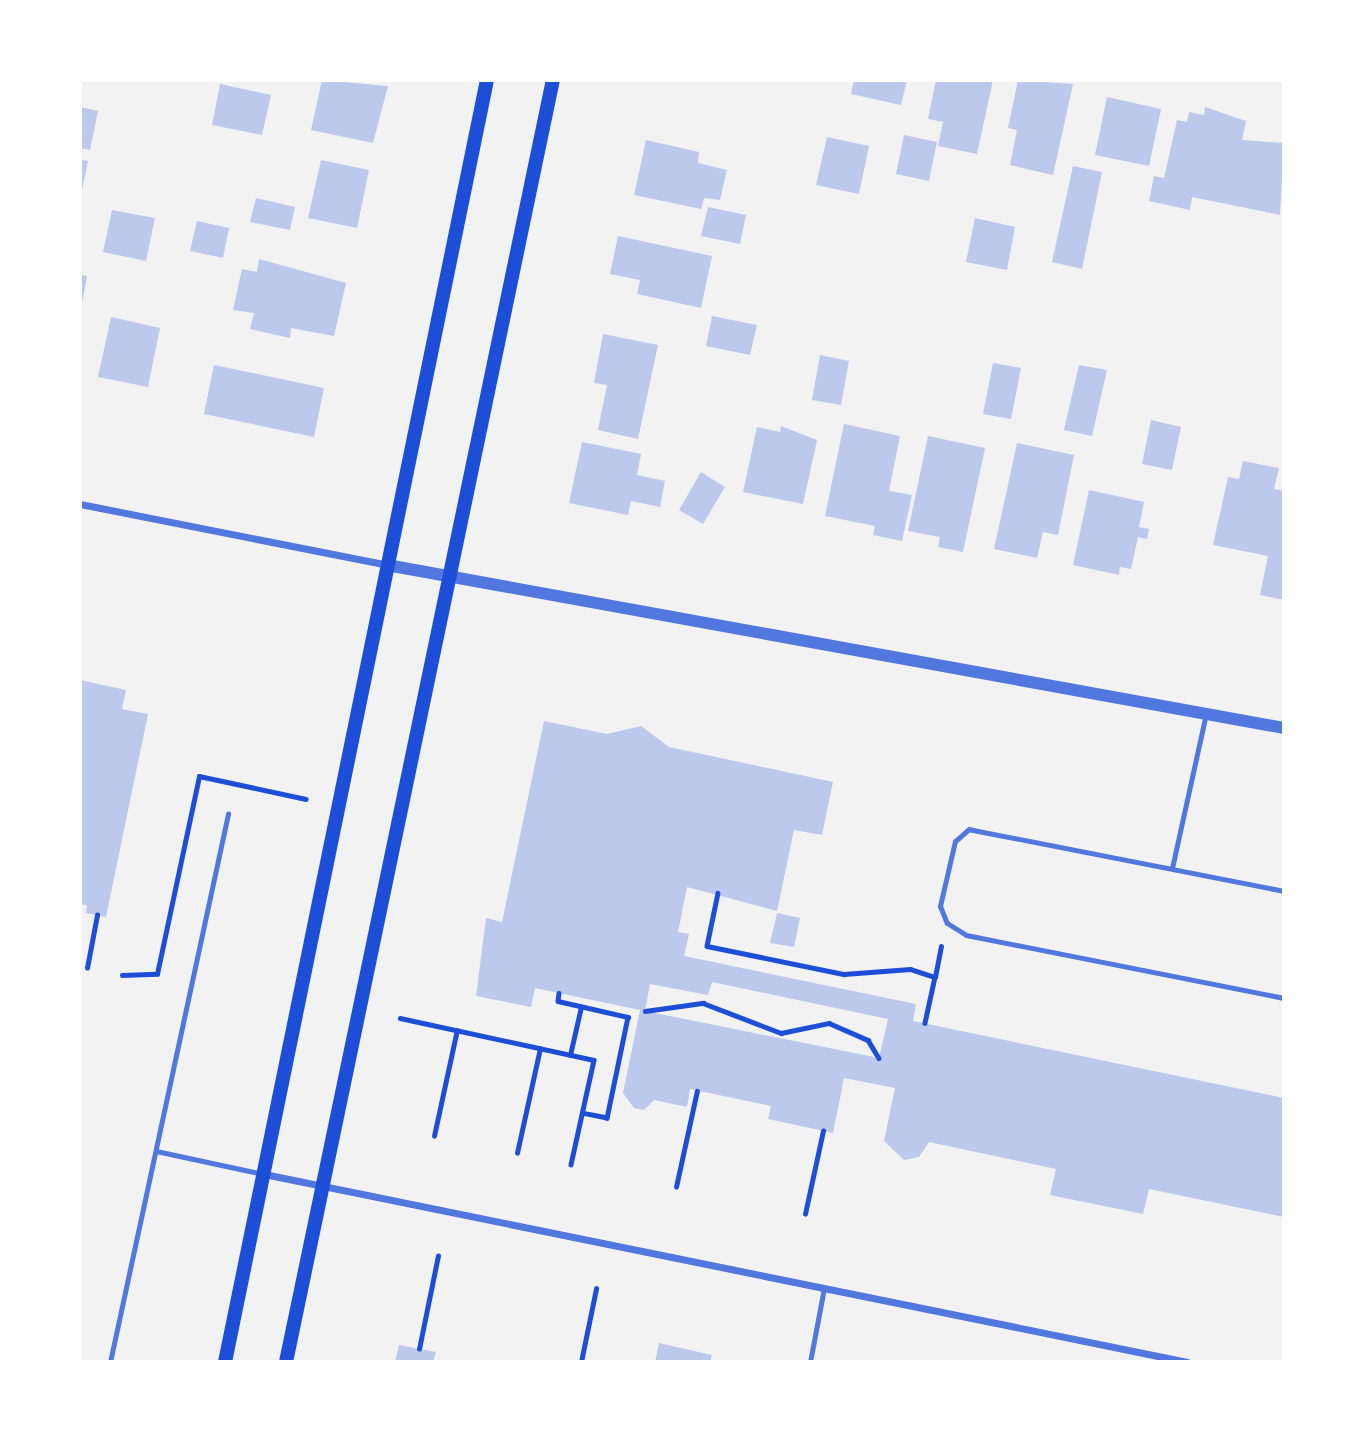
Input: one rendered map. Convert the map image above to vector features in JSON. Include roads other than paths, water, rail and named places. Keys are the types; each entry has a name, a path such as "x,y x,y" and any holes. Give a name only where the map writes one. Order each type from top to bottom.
{"main road":[{"path":"225,1362 487,80"},
{"path":"286,1362 319,1186 553,80"}],"street":[{"path":"80,504 449,578 1283,728"},
{"path":"263,1174 1187,1362"}],"lane":[{"path":"1171,868 1207,713"},
{"path":"110,1362 228,814"},
{"path":"1283,891 969,829 955,841 940,906 947,923 966,935 1283,998"},
{"path":"156,1151 263,1174"},
{"path":"810,1362 824,1288"}]}
